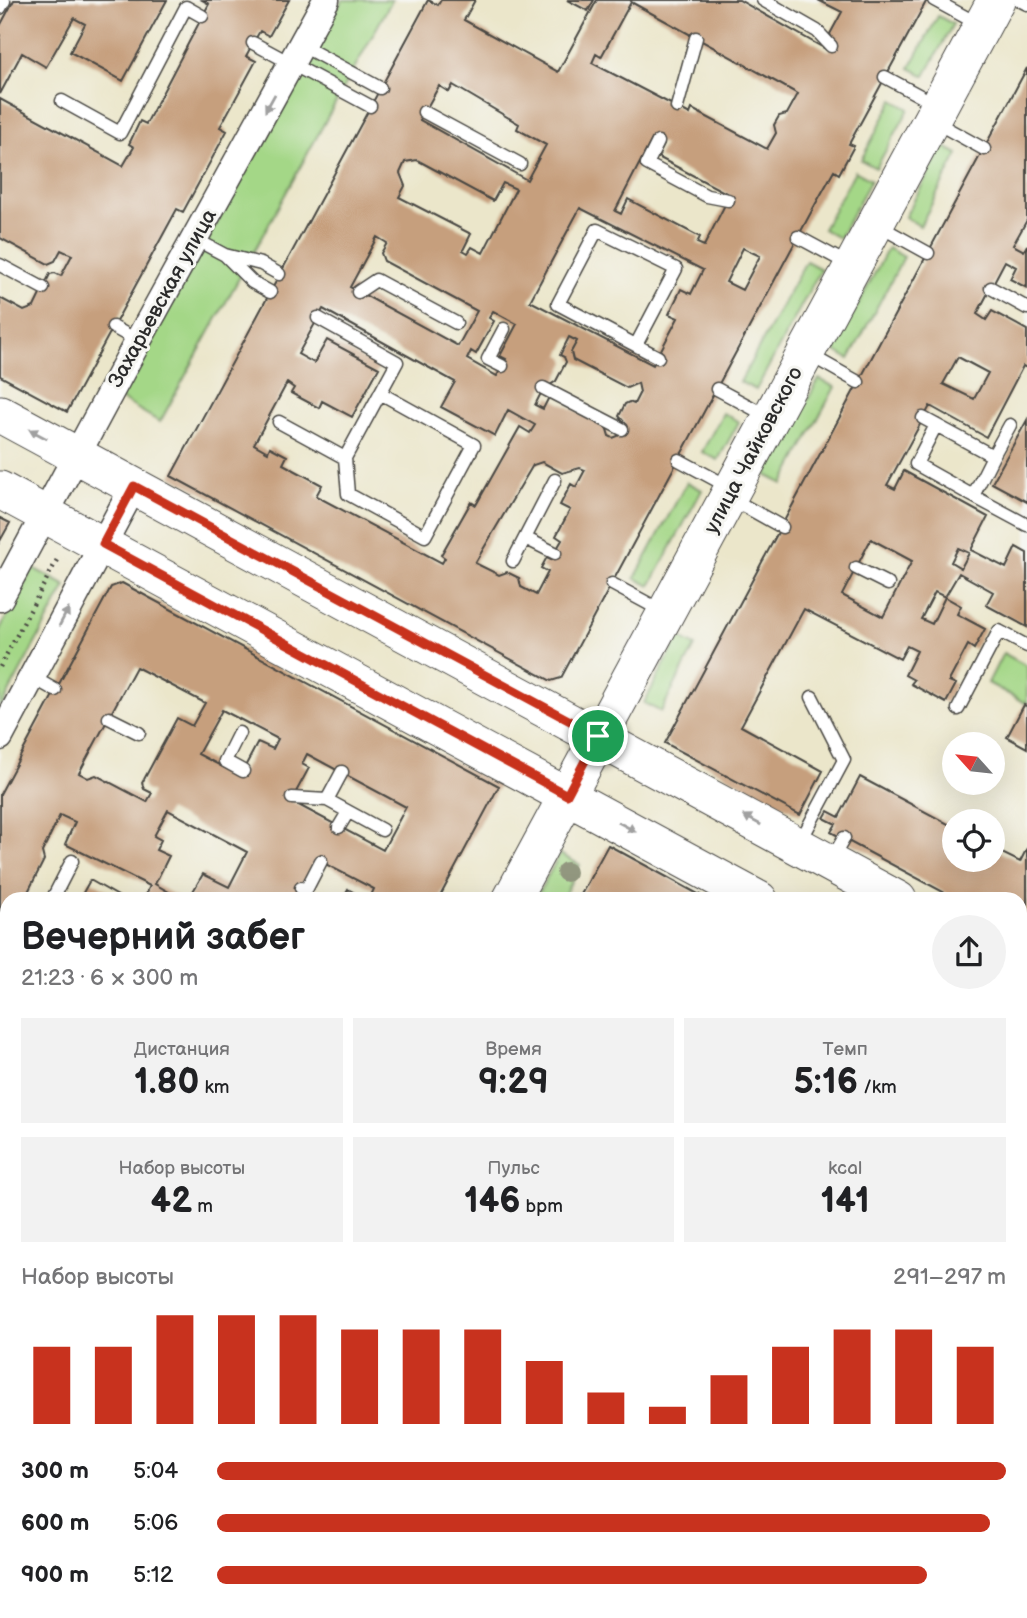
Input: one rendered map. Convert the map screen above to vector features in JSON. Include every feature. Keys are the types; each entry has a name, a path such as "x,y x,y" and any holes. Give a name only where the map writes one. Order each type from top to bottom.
{"street":[{"name":"Захарьевская улица","path":"0,598 326,0"},
{"name":"улица Чайковского","path":"515,892 989,13"},
{"path":"0,414 798,845 837,850 888,892"},
{"path":"0,737 134,486"},
{"path":"0,490 103,544 378,704 567,795 734,892"}],"lane":[{"path":"0,8 4,1 2,0"},
{"path":"763,0 817,31 831,46"},
{"path":"934,0 989,13"},
{"path":"1019,0 1027,4"},
{"path":"62,101 120,133 186,7 202,16"},
{"path":"677,107 696,38"},
{"path":"253,43 296,54 380,88"},
{"path":"296,54 370,106"},
{"path":"885,77 984,149"},
{"path":"424,112 520,164"},
{"path":"658,142 647,164 707,196 728,200"},
{"path":"874,224 928,253"},
{"path":"636,345 676,269 597,230 558,304 658,357"},
{"path":"798,237 852,266"},
{"path":"195,239 225,255 261,264 279,274"},
{"path":"225,255 252,282 270,292"},
{"path":"0,265 43,288"},
{"path":"358,292 376,280 456,323"},
{"path":"991,288 1027,308"},
{"path":"318,318 397,362 380,393 345,458 348,494 425,536 474,445 380,393"},
{"path":"113,327 138,341"},
{"path":"502,366 488,359 504,329"},
{"path":"805,353 858,382"},
{"path":"543,388 622,429"},
{"path":"717,389 770,418"},
{"path":"923,418 993,456"},
{"path":"279,422 345,458"},
{"path":"936,425 916,464 1027,525"},
{"path":"973,496 1010,425"},
{"path":"679,460 782,527"},
{"path":"513,561 555,480"},
{"path":"525,538 555,553"},
{"path":"856,568 887,584"},
{"path":"612,584 665,613"},
{"path":"958,709 999,631 1027,646"},
{"path":"32,677 55,690"},
{"path":"798,845 844,760 812,697"},
{"path":"109,718 139,733"},
{"path":"239,733 225,761 243,771"},
{"path":"327,800 342,772"},
{"path":"292,798 327,800 382,830"},
{"path":"339,827 348,811"},
{"path":"56,892 72,861"},
{"path":"301,888 306,890 321,861"}],"path":[{"path":"0,667 62,552"}],"green space":[{"path":"342,0 392,0 160,422 119,398"},
{"path":"938,16 953,24 925,76 910,68"},
{"path":"893,100 909,109 876,168 861,160"},
{"path":"943,146 958,154 920,226 905,217"},
{"path":"855,171 871,180 839,238 823,229"},
{"path":"888,248 904,257 849,359 834,350"},
{"path":"806,261 821,269 756,390 740,382"},
{"path":"819,379 835,387 783,484 766,475"},
{"path":"723,413 739,422 718,460 702,452"},
{"path":"687,482 702,490 650,586 635,578"},
{"path":"33,568 66,586 0,709 0,629"},
{"path":"679,637 695,646 661,712 644,703"},
{"path":"1003,653 1027,666 1027,704 988,683"},
{"path":"560,854 580,865 566,892 539,892"}],"building":[{"path":"14,0 167,0 123,81 70,52 85,24 74,18 46,67 22,53 0,94 0,26"},
{"path":"202,0 289,0 269,36 260,31 253,43 246,56 256,61 220,127 227,131 183,212 177,209 67,412 0,376 0,298 24,311 34,307 50,274 61,276 72,255 61,250 55,261 48,264 0,238 0,99 123,166 134,147 129,144 140,121 146,124 209,4"},
{"path":"428,0 438,5 441,0 475,0 464,20 558,72 597,0 739,0 829,51 834,42 830,34 842,12 818,0 927,0 849,144 854,146 839,174 834,171 815,205 561,678 551,681 171,476","holes":["631,2 798,94 787,114 779,116 774,125 776,133 767,149 692,109 690,114 592,63 596,54 601,57","453,85 519,124 517,129 546,145 527,180 420,120 439,86 449,92","652,139 664,145 658,157 730,195 704,246 697,243 700,237 628,199 621,214 615,211","417,160 493,201 503,183 516,189 483,253 472,247 468,253 463,250 471,234 399,197 405,186 400,173 405,162","580,208 703,270 691,294 681,289 669,314 678,318 653,365 530,301","377,237 387,243 381,253 384,261 477,311 458,346 350,287","743,248 760,256 742,290 726,282","323,309 455,382 441,407 495,436 508,410 535,425 530,433 520,427 476,505 471,502 441,555 445,558 442,563 316,496 322,485 283,464 287,456 270,447 268,452 254,444 287,383 294,388 291,393 319,408 322,401 352,417 379,368 327,340 314,363 298,354","493,311 517,324 500,356 506,359 497,376 467,359 471,351 476,354 494,321 489,318","569,337 577,341 571,352 573,360 627,388 638,383 640,392 634,404 625,404 619,416 625,423 618,436 609,436 606,426 549,397 543,409 535,405 546,383 550,385 556,381 566,362 560,355","542,462 562,473 580,468 585,470 576,487 571,484 560,505 570,510 556,536 562,540 551,559 547,557 541,568 548,572 536,595 521,587 519,578 507,572 499,575 475,563 533,465"]},
{"path":"567,0 594,0 588,11"},
{"path":"1027,68 1027,220 1013,245 1024,251 1027,245 1027,288 1010,279 1016,267 1005,261 977,314 986,320 992,311 1027,330 1027,368 1023,366 986,437 930,406 887,485 895,489 904,471 988,517 971,550 1006,568 1016,547 1027,553 1027,627 986,605 993,592 959,573 945,597 961,606 957,614 985,629 974,649 968,645 949,681 956,684 946,703 911,684 914,680 905,675 917,651 907,646 900,659 804,609 741,726 823,771 800,815 665,743","holes":["958,357 988,373 974,399 943,384","871,539 912,561 883,617 842,595","958,548 969,553 961,568 951,562","935,592 945,597 932,624 921,619"]},
{"path":"1027,420 1027,502 992,483"},
{"path":"0,518 10,523 0,541"},
{"path":"122,583 499,786 442,892 373,892 374,889 316,859 299,892 193,892 203,874 229,887 247,852 168,810 154,836 161,840 156,850 169,856 155,884 169,892 147,892 150,886 65,844 75,822 60,815 42,852 44,860 28,892 0,892 0,794 111,587","holes":["136,667 205,703 192,726 177,718 142,783 144,789 152,793 147,802 96,775 88,778 79,773","222,710 278,739 273,749 258,742 240,776 198,754","307,754 406,807 383,850 291,801 309,768 302,764"]},
{"path":"1024,705 1027,706 1027,748 1007,737"},
{"path":"860,777 942,821 942,872 1005,872 1005,854 1020,862 1027,848 1027,892 943,892 831,832 836,824 824,818 828,811 839,817"},
{"path":"608,845 694,892 582,892"},
{"path":"90,880 111,892 83,892"}],"route":[{"path":"134,486 598,736 567,795 103,544 134,486"}]}
